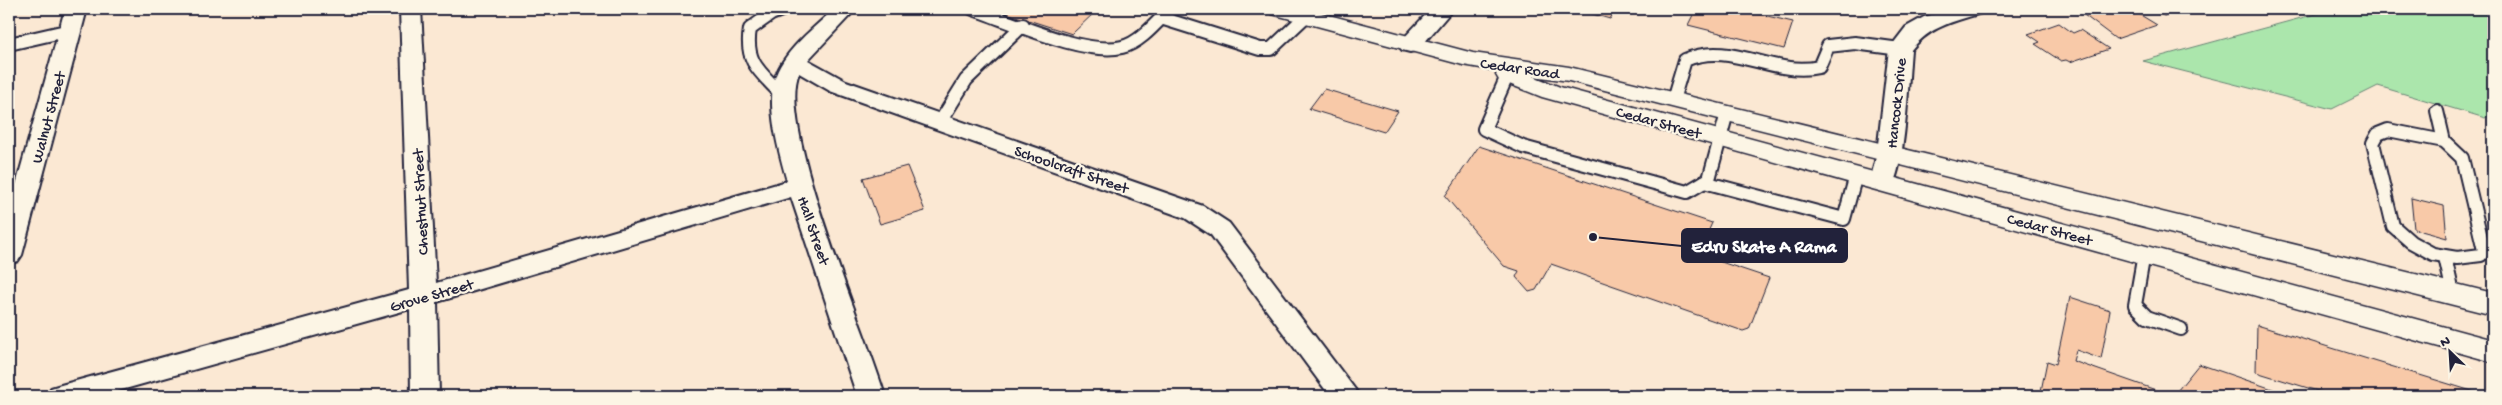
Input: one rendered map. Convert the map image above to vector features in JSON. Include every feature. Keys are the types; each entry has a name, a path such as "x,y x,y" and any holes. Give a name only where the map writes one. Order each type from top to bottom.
{"main road":[{"path":"1289,11 1410,45"},
{"name":"Cedar Road","path":"1410,45 1510,70 1551,92 1612,96"},
{"name":"Cedar Street","path":"1612,96 1673,100 1723,125 1869,179 2493,351"},
{"name":"Cedar Street","path":"1612,96 1723,125 1889,153 2493,304"},
{"path":"2144,254 2146,236 2152,231 2161,230 2267,246"}],"street":[{"name":"Chestnut Street","path":"410,9 423,296 425,396"},
{"path":"796,62 846,9"},
{"path":"1410,45 1442,9"},
{"name":"Hancock Drive","path":"1869,179 1889,153 1900,49 1914,32 1932,22 1974,9"},
{"name":"Walnut Street","path":"9,255 73,20"},
{"name":"Hall Street","path":"796,62 786,77 784,97 786,122 800,186 870,396"},
{"name":"Schoolcraft Street","path":"796,62 838,86 1159,198 1194,212 1220,229 1346,396"},
{"name":"Grove Street","path":"61,396 423,296 800,186"}],"lane":[{"path":"784,9 771,14 750,29 747,46 754,65 784,97"},
{"path":"973,9 1078,44 1107,50 1124,47 1170,9"},
{"path":"1161,18 1260,49 1271,49 1289,11"},
{"path":"9,44 73,20"},
{"path":"940,122 966,80 1023,25"},
{"path":"1673,100 1685,60 1700,53 1736,56 1805,71 1819,67 1828,46 1839,43 1867,43 1900,49"},
{"path":"1510,70 1484,129 1523,147 1687,192 1709,179 1723,125"},
{"path":"2437,112 2444,141"},
{"path":"2388,130 2444,141 2462,158 2465,164 2484,250 2481,255 2464,259 2444,256 2420,247 2393,226 2373,143 2378,134 2388,130"},
{"path":"1704,182 1844,218 1869,179"},
{"path":"2144,254 2135,306 2147,317 2181,329"},
{"path":"2444,256 2452,293"}],"green space":[{"path":"2334,9 2493,9 2493,114 2485,118 2378,86 2332,109 2143,61"}],"building":[{"path":"1003,9 1098,9 1072,34 1000,11"},
{"path":"1575,9 1616,9 1610,19"},
{"path":"1696,9 1737,9 1793,22 1784,49 1688,25"},
{"path":"2102,9 2120,9 2128,14 2134,11 2157,25 2116,39 2084,15"},
{"path":"2152,9 2184,9 2164,16"},
{"path":"2059,23 2073,33 2080,30 2109,49 2070,62 2066,60 2061,61 2035,44 2040,42 2028,34"},
{"path":"1324,89 1398,111 1384,132 1309,109"},
{"path":"1479,146 1712,223 1699,252 1703,256 1769,278 1749,329 1743,331 1551,264 1536,290 1529,292 1516,277 1519,271 1504,266 1445,196"},
{"path":"907,166 925,211 880,224 863,178"},
{"path":"2411,198 2444,206 2447,238 2414,229"},
{"path":"2070,297 2110,310 2101,359 2076,350 2073,361 2173,396 2040,396 2047,361 2056,364"},
{"path":"2257,325 2488,396 2334,396 2256,372"},
{"path":"2199,364 2293,396 2173,396"}],"place":[{"name":"Edru Skate A Rama","path":"1593,237"}]}
